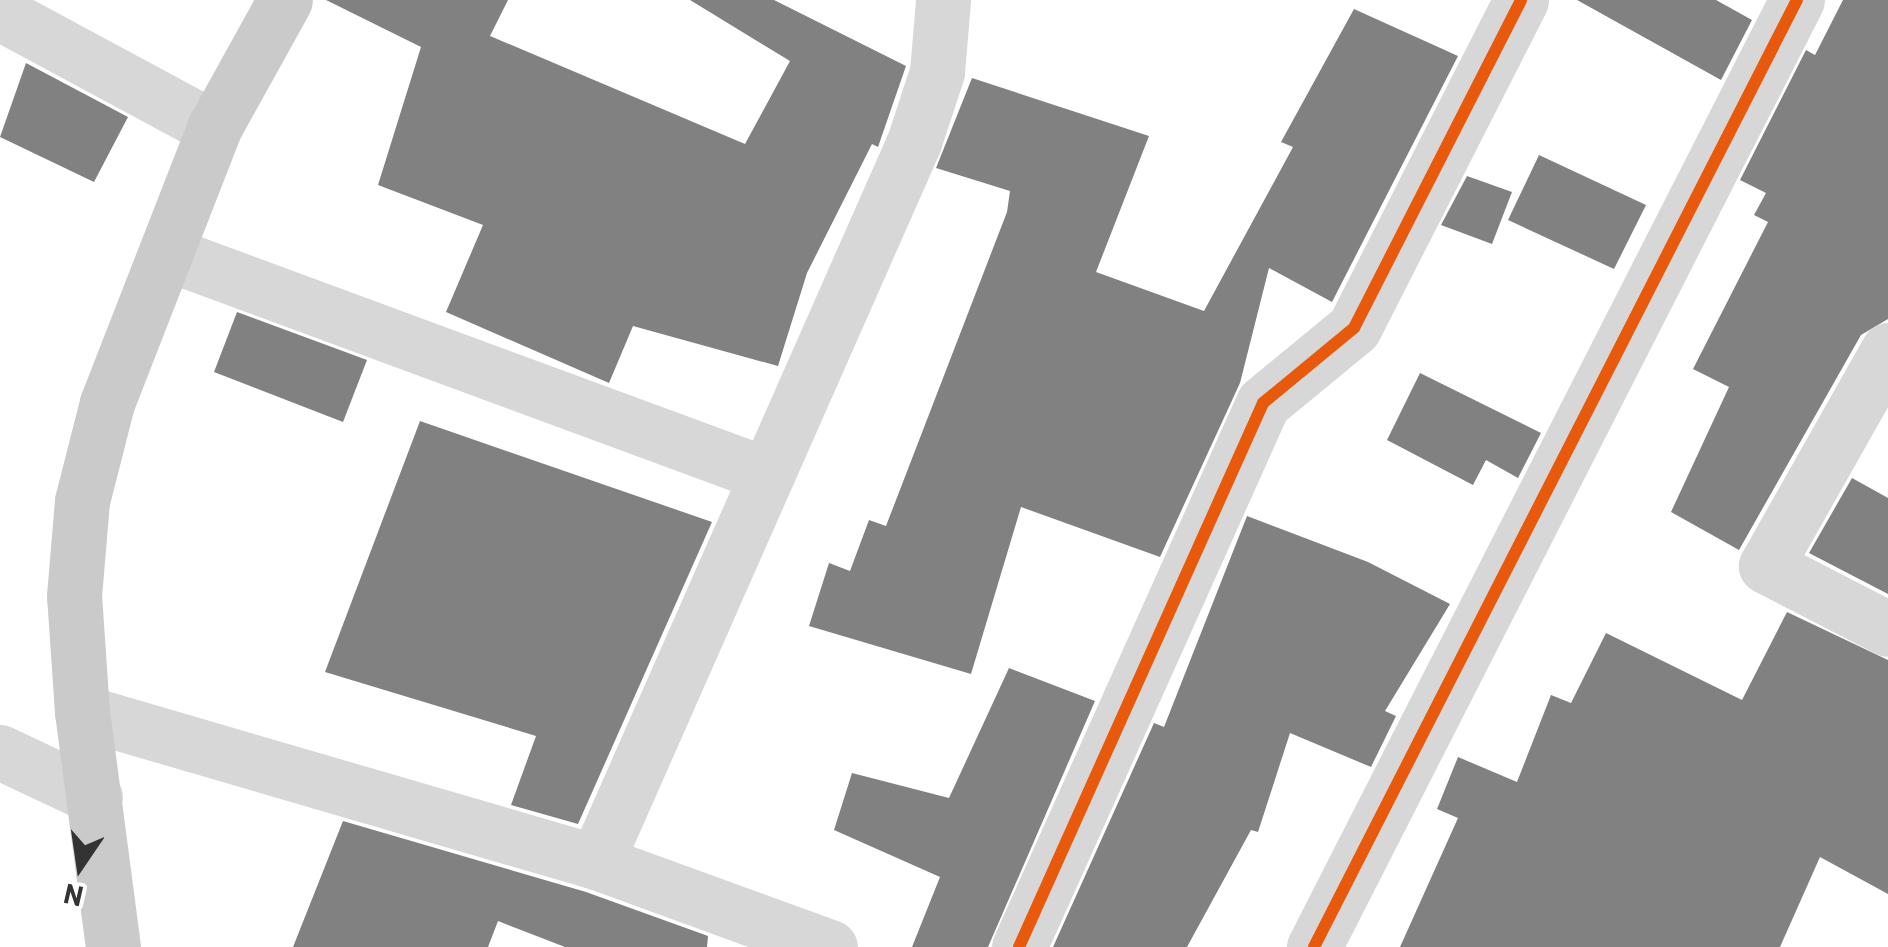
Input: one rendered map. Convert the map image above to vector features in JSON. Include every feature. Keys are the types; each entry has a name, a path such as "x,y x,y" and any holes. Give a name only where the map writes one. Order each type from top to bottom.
{"main road":[{"path":"114,947 82,712 74,596 82,501 107,404 214,128 284,0"}],"street":[{"path":"596,862 914,142 937,72 943,0"},
{"path":"1019,947 1263,403 1354,328 1521,0"},
{"path":"1314,947 1797,0"},
{"path":"0,13 214,128"},
{"path":"166,253 765,474"},
{"path":"1888,350 1766,566 1888,628"},
{"path":"82,712 596,862 830,947"},
{"path":"0,752 95,797"}],"building":[{"path":"326,0 508,0 490,36 745,144 790,61 690,0 774,0 906,66 878,147 872,144 807,273 778,366 633,326 609,383 446,312 483,225 378,185 421,47"},
{"path":"1577,0 1716,0 1752,20 1721,80"},
{"path":"1843,0 1888,0 1888,319 1861,335 1739,550 1671,512 1729,387 1693,369 1768,222 1754,215 1766,193 1740,180 1806,50 1815,55"},
{"path":"1354,9 1458,56 1332,302 1269,268 1240,383 1160,557 1021,507 971,674 809,626 829,563 850,571 869,520 886,526 1007,212 1010,191 936,168 972,78 1149,136 1096,272 1204,311 1293,147 1281,142"},
{"path":"26,63 128,117 94,182 0,137"},
{"path":"1539,155 1646,205 1614,269 1508,220"},
{"path":"1467,176 1512,192 1492,244 1441,225"},
{"path":"237,312 367,360 343,422 214,372"},
{"path":"1420,373 1541,433 1518,478 1486,460 1473,485 1387,440"},
{"path":"420,421 712,522 578,824 511,805 536,736 325,672"},
{"path":"1852,478 1888,498 1888,594 1809,553"},
{"path":"1247,516 1368,562 1450,604 1385,711 1396,716 1371,767 1290,733 1258,832 1251,830 1187,947 1053,947 1154,723 1164,727"},
{"path":"1787,612 1888,660 1888,894 1820,857 1780,947 1400,947 1458,818 1437,809 1458,757 1517,782 1551,695 1571,703 1606,633 1742,700"},
{"path":"1009,668 1095,701 988,947 912,947 940,877 834,830 852,773 949,798"},
{"path":"343,821 586,892 708,936 707,947 565,947 498,921 488,947 293,947"}],"cycle path":[{"path":"1019,947 1263,403 1354,328 1521,0"},
{"path":"1314,947 1797,0"}]}
